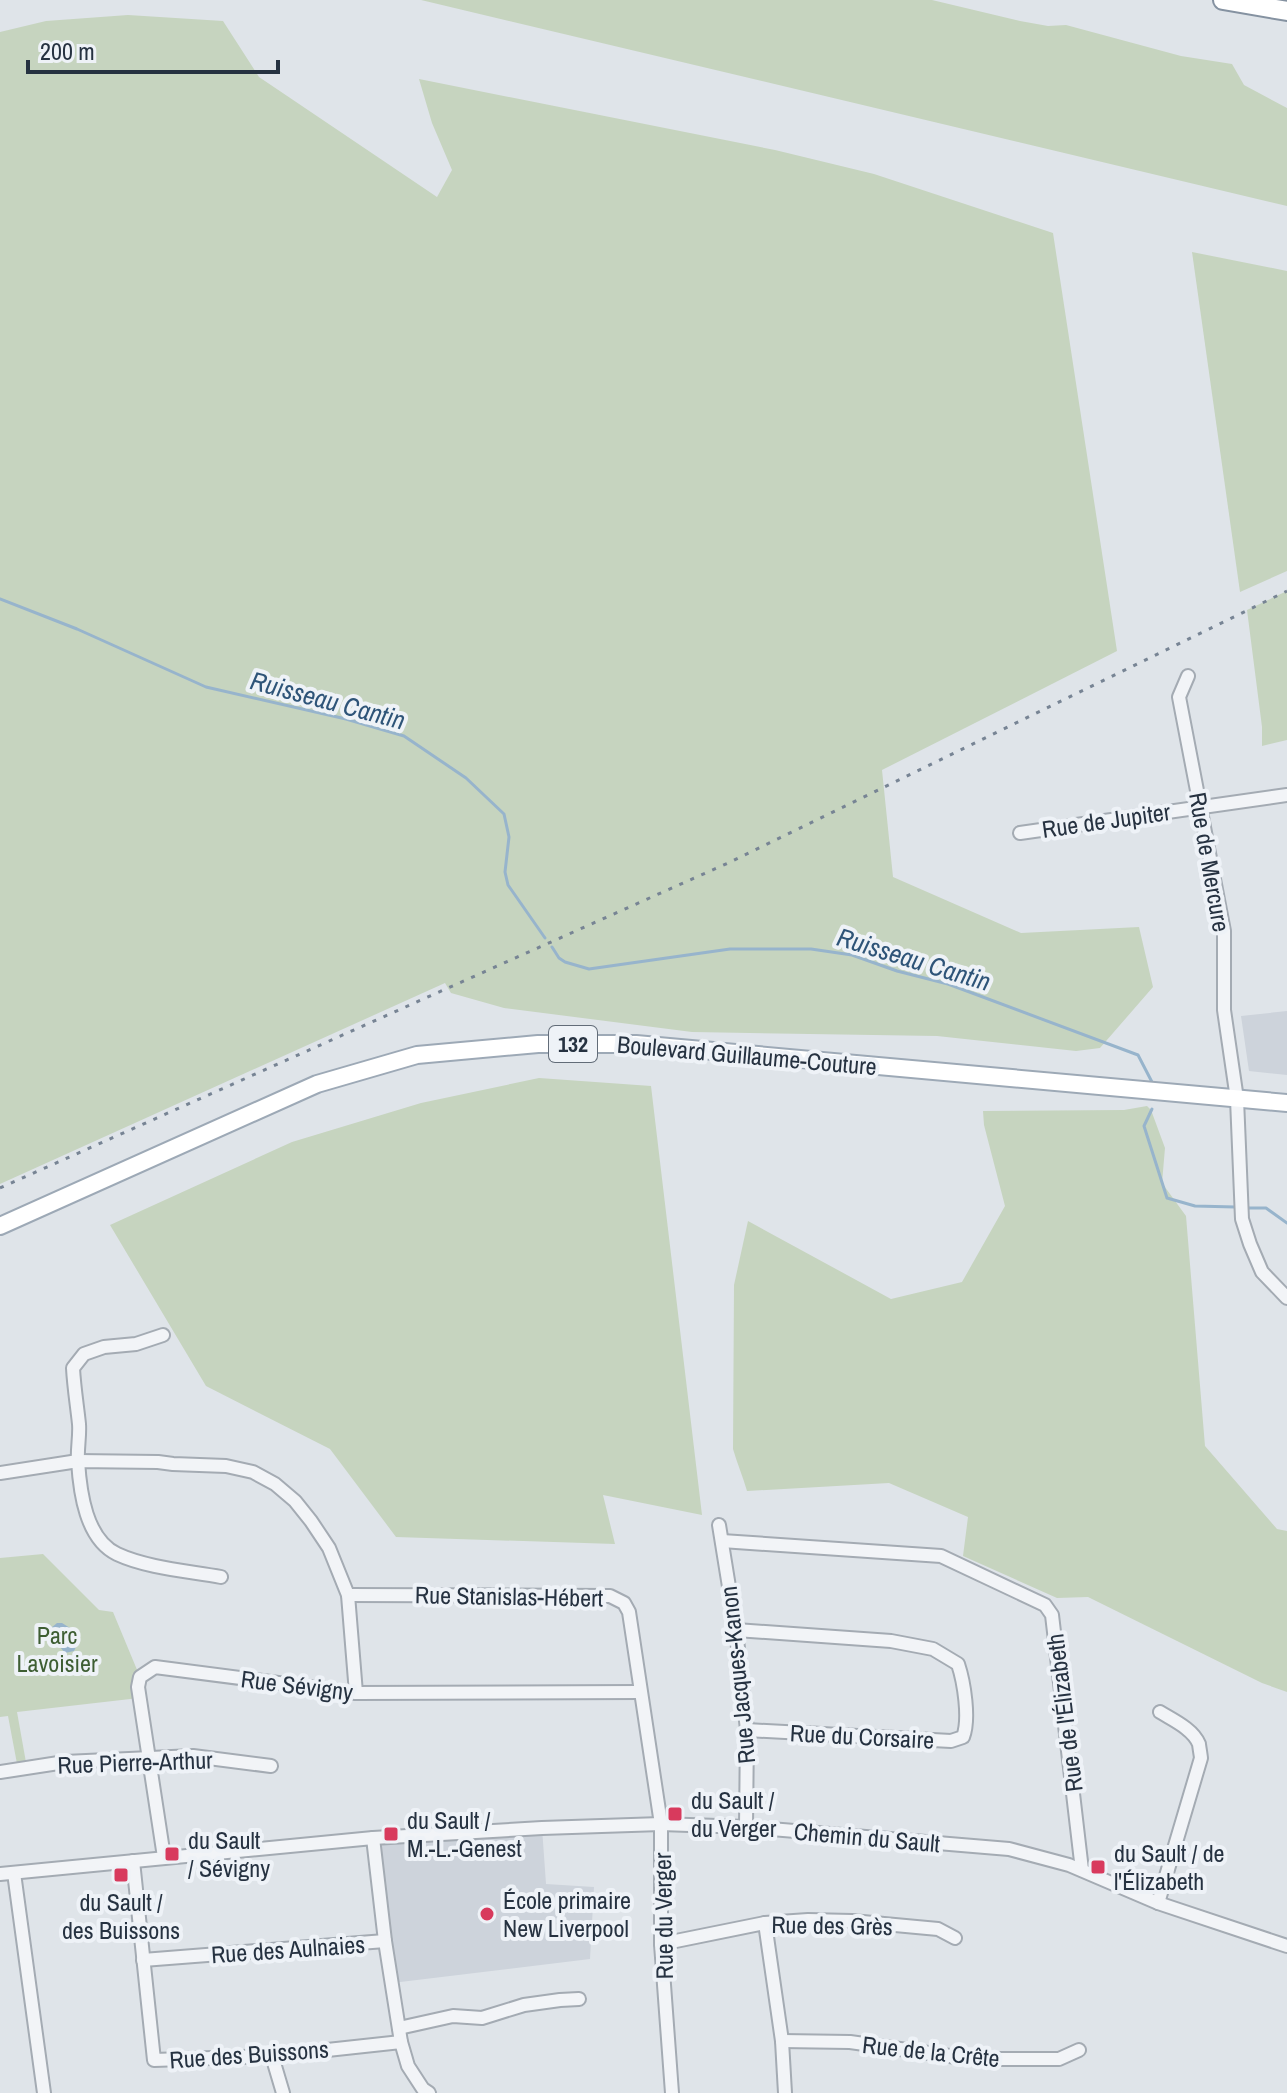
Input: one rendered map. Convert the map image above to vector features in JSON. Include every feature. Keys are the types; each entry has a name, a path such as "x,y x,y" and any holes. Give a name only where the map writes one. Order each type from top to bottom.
{"highway":[{"path":"1223,0 1287,11"}],"main road":[{"name":"Boulevard Guillaume-Couture","path":"0,1226 317,1084 417,1055 538,1044 636,1044 1287,1103"}],"street":[{"name":"Rue de Mercure","path":"1188,676 1179,697 1224,931 1224,1010 1237,1099 1242,1219 1262,1272 1287,1298"},
{"name":"Rue de Jupiter","path":"1020,833 1287,795"},
{"path":"163,1335 136,1344 104,1347 84,1354 73,1368 83,1498 96,1538 117,1554 136,1561 221,1577"},
{"path":"0,1473 78,1461 158,1462 226,1466 253,1472 275,1484 295,1501 329,1548 348,1595 356,1693"},
{"name":"Rue Jacques-Kanon","path":"719,1525 736,1630 747,1730 746,1827"},
{"name":"Rue de l'Élizabeth","path":"722,1541 941,1556 1045,1605 1052,1615 1082,1870"},
{"name":"Rue Stanislas-Hébert","path":"348,1595 610,1596 624,1603 629,1612 640,1692"},
{"name":"Rue du Corsaire","path":"736,1630 891,1641 933,1649 958,1664 963,1678 966,1729 963,1737 951,1741 747,1730"},
{"name":"Rue Sévigny","path":"164,1857 138,1687 140,1677 155,1667 356,1693 640,1692"},
{"name":"Rue du Verger","path":"640,1692 661,1824 661,1944 672,2093"},
{"path":"1158,1903 1201,1758 1199,1744 1190,1733 1160,1712"},
{"name":"Rue Pierre-Arthur","path":"0,1772 65,1762 198,1756 271,1766"},
{"name":"Chemin du Sault","path":"7,1874 373,1838 661,1824 746,1827 1009,1849 1082,1870 1158,1903 1287,1946"},
{"path":"373,1838 401,2042 408,2066 429,2093"},
{"name":"Rue des Buissons","path":"133,1861 154,2060 272,2056 401,2042"},
{"path":"7,1874 44,2093"},
{"name":"Rue des Grès","path":"661,1944 765,1923 808,1920 938,1929 955,1938"},
{"path":"765,1923 782,2041 785,2093"},
{"name":"Rue des Aulnaies","path":"143,1960 385,1941"},
{"path":"399,2028 453,2016 482,2018 524,2005 579,1999"},
{"name":"Rue de la Crête","path":"782,2041 850,2042 990,2059 1059,2059 1079,2050"},
{"path":"272,2056 283,2093"}],"shaded area":[{"path":"1287,1011 1287,1075 1249,1071 1241,1016"},
{"name":"École primaire New Liverpool","path":"542,1828 546,1884 594,1887 590,1959 392,1983 373,1838"}],"green space":[{"path":"421,0 932,0 1020,21 1048,26 1066,25 1181,56 1232,64 1244,85 1287,108 1287,206"},
{"path":"128,15 223,21 259,77 437,197 452,170 432,123 419,79 775,150 874,174 1053,233 1117,651 882,770 893,877 1021,933 1139,927 1153,987 1100,1048 1076,1051 937,1036 692,1032 504,1008 451,993 445,983 0,1184 0,32 46,21"},
{"path":"1192,252 1287,271 1287,571 1240,592"},
{"path":"1287,591 1287,740 1262,746 1247,610"},
{"path":"539,1078 651,1086 702,1515 603,1495 615,1544 396,1537 330,1449 206,1386 110,1225 292,1142 421,1103"},
{"path":"1147,1106 1165,1148 1162,1183 1186,1216 1205,1446 1277,1529 1287,1531 1287,1692 1262,1683 1088,1597 1057,1598 963,1556 968,1517 889,1483 747,1491 733,1449 734,1285 748,1221 891,1299 962,1282 1005,1206 983,1111 1124,1110"},
{"name":"Parc Lavoisier","path":"43,1554 99,1610 113,1612 140,1677 139,1698 17,1712 27,1768 18,1769 8,1716 0,1717 0,1558"}],"water":[{"path":"57,1623 70,1628 76,1647 74,1651 65,1653 51,1636 51,1628"}],"waterway":[{"name":"Ruisseau Cantin","path":"0,599 77,629 206,687 346,719 404,736 466,778 504,814 509,837 505,872 508,885 545,938"},
{"name":"Ruisseau Cantin","path":"552,947 565,962 589,969 730,949 811,949 852,955 948,984 1138,1055 1153,1084"},
{"name":"Ruisseau Cantin","path":"1152,1109 1144,1126 1167,1198 1195,1206 1235,1207"},
{"name":"Ruisseau Cantin","path":"1249,1208 1266,1208 1287,1223"}],"railway":[{"path":"0,1188 728,863 1287,591"}],"place":[{"name":"du Sault / du Verger","path":"675,1814"},
{"name":"du Sault / M.-L.-Genest","path":"391,1834"},
{"name":"du Sault / Sévigny","path":"172,1854"},
{"name":"du Sault / de l'Élizabeth","path":"1098,1867"},
{"name":"du Sault / des Buissons","path":"121,1875"},
{"name":"École primaire New Liverpool","path":"487,1914"}]}
